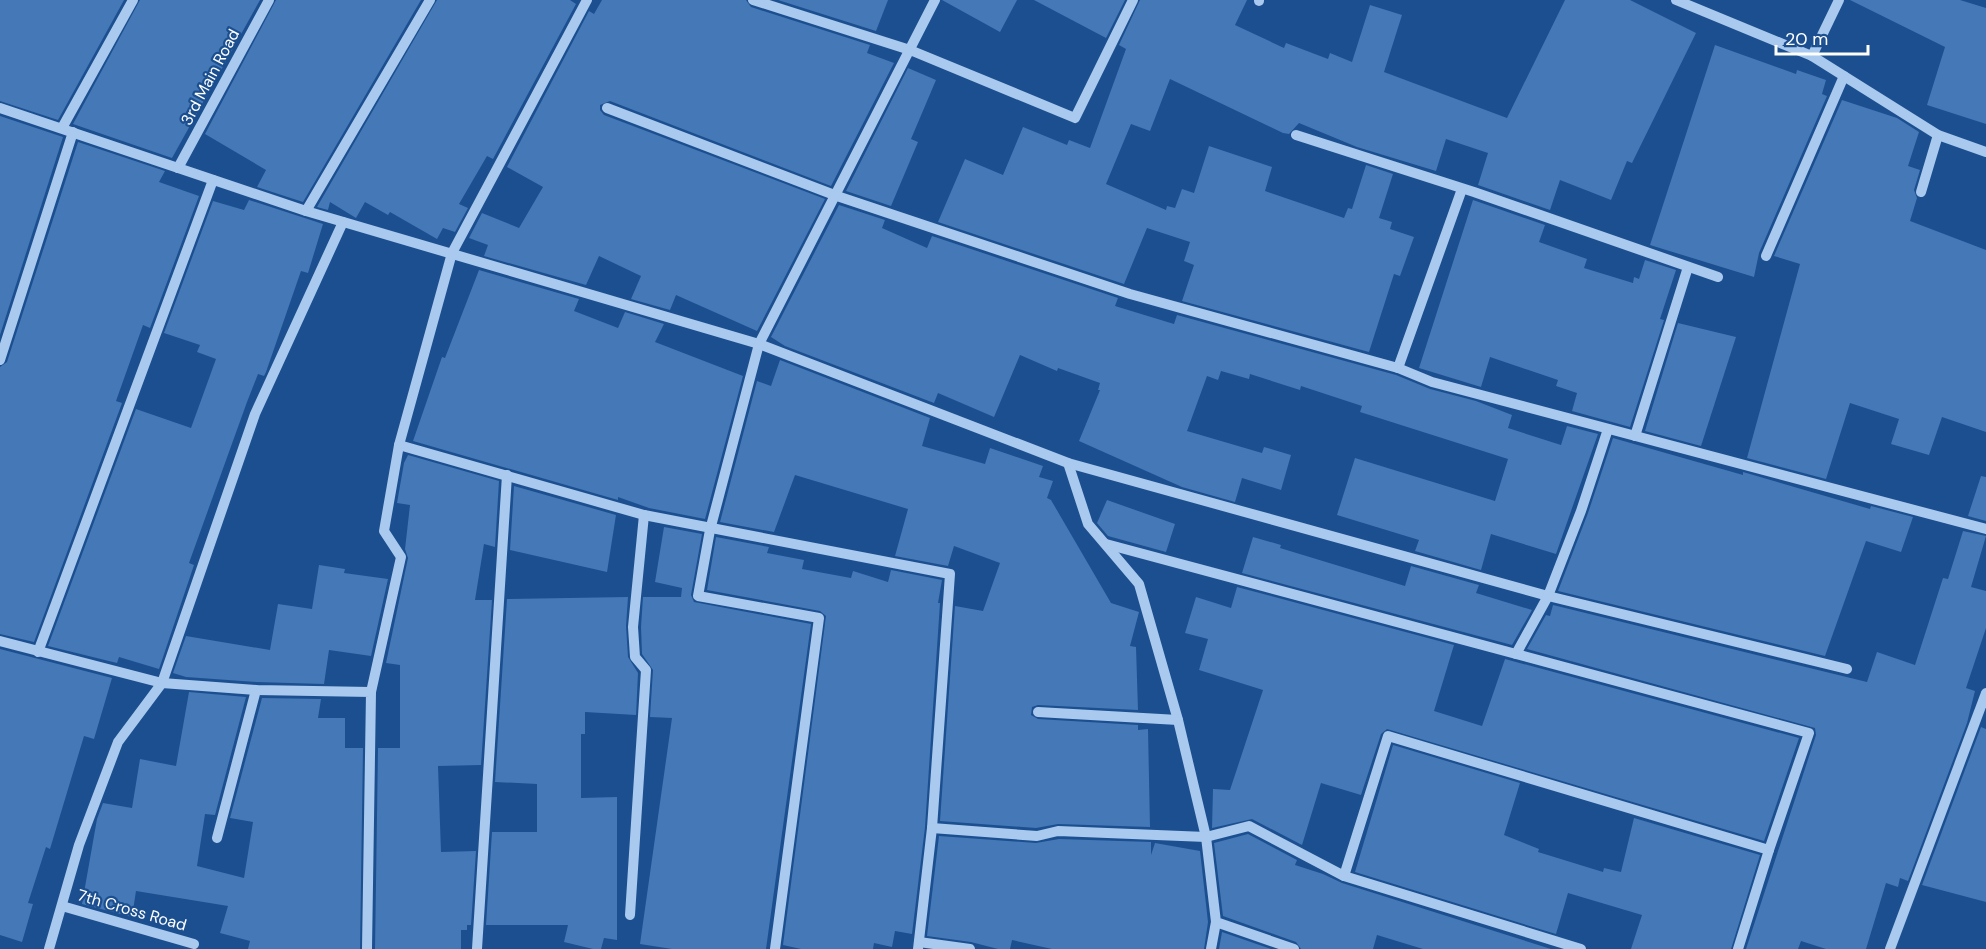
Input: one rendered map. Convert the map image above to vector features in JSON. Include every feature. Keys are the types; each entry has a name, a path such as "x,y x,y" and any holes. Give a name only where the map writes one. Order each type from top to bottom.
{"street":[{"path":"62,128 133,0"},
{"name":"3rd Main Road","path":"178,168 269,0"},
{"path":"306,211 430,0"},
{"path":"367,949 371,692 401,557 384,531 399,445 452,253 587,0"},
{"path":"753,0 910,51 1074,118 1133,0"},
{"path":"775,949 819,618 698,596 710,530 759,344 837,196 935,0"},
{"path":"1676,0 1812,56 1938,135 1986,152"},
{"path":"1812,56 1839,0"},
{"path":"1766,256 1844,76"},
{"path":"0,108 306,211 759,344 1068,463 1548,596 1847,669"},
{"path":"607,108 837,196 1130,294 1398,368 1432,382 1986,529"},
{"path":"0,360 74,132"},
{"path":"1296,135 1718,277"},
{"path":"1921,192 1938,135"},
{"path":"38,652 213,180"},
{"path":"1398,368 1462,189"},
{"path":"49,949 79,845 118,742 162,683 255,414 343,222"},
{"path":"1635,436 1688,267"},
{"path":"1516,654 1548,596 1581,511 1608,429"},
{"path":"399,445 644,516 950,574 932,828 919,946 970,949"},
{"path":"1068,463 1088,524 1138,584 1178,720 1206,837 1216,922 1211,949"},
{"path":"477,949 507,475"},
{"path":"630,915 646,670 635,657 633,627 644,516"},
{"path":"1106,544 1809,734 1768,850 1738,949"},
{"path":"0,641 162,683 256,690 371,692"},
{"path":"217,838 256,690"},
{"path":"1890,949 1986,693"},
{"path":"1038,712 1178,720"},
{"path":"1344,876 1388,736 1768,850"},
{"path":"932,828 1037,836 1058,831 1206,837 1249,826 1344,876 1581,949"},
{"name":"7th Cross Road","path":"62,906 194,944"},
{"path":"1216,922 1294,949"}],"building":[{"path":"0,0 124,0 58,120 0,101"},
{"path":"140,0 260,0 172,158 73,124"},
{"path":"276,0 421,0 303,202 257,187 266,170 205,134"},
{"path":"437,0 570,0 576,4 493,159 487,156 459,204 468,208 455,232 443,228 437,239 390,212 388,215 365,202 356,218 330,202 328,210 317,207"},
{"path":"602,0 746,0 751,7 870,45 867,53 894,63 831,186 610,101 600,105 600,110 604,115 825,199 757,331 676,295 670,310 631,299 641,276 599,256 586,285 484,256 488,245 469,238 482,213 519,228 543,187 507,167 589,11 594,14"},
{"path":"778,0 888,0 876,31"},
{"path":"942,0 1017,0 1000,32"},
{"path":"1034,0 1125,0 1106,38"},
{"path":"1140,0 1247,0 1235,25 1284,48 1286,43 1328,59 1330,53 1352,62 1370,5 1402,15 1384,72 1507,118 1565,0 1630,0 1696,33 1632,163 1627,161 1611,200 1560,180 1550,210 1478,185 1488,153 1446,139 1436,171 1357,147 1299,123 1289,134 1283,133 1170,79 1150,131 1131,124 1106,184 1166,210 1167,206 1175,208 1182,189 1194,193 1209,146 1272,167 1265,191 1344,218 1348,208 1352,209 1366,165 1393,174 1379,218 1392,222 1390,229 1414,237 1400,276 1394,274 1369,352 1182,301 1194,265 1184,261 1190,242 1147,228 1124,284 938,222 965,159 1003,175 1023,127 1067,145 1069,140 1090,148 1126,49 1119,45"},
{"path":"1850,0 1960,0 1986,8 1986,124 1927,105 1945,47"},
{"path":"1715,45 1796,74 1797,70 1826,80 1822,94 1827,96 1759,253 1754,277 1650,245"},
{"path":"908,68 936,80 911,139 918,142 891,206 846,191"},
{"path":"1842,100 1897,118 1919,132 1908,166 1920,170 1914,190 1917,198 1910,221 1986,250 1986,432 1942,417 1929,455 1891,444 1899,419 1850,403 1826,479 1747,458 1800,264 1774,256"},
{"path":"0,116 63,137 0,335"},
{"path":"78,142 165,171 159,182 199,196 150,328 143,325 116,401 122,403 34,642 0,634 0,367 7,362"},
{"path":"249,200 323,224 308,273 301,271 266,372 264,376 258,374 247,402 189,563 194,565 159,669 119,657 117,663 48,646 136,409 191,428 216,359 197,352 200,345 164,333 213,201 244,210"},
{"path":"1473,200 1545,225 1539,242 1587,259 1584,268 1633,283 1634,277 1639,279 1645,260 1676,270 1660,319 1664,320 1630,427 1572,411 1577,393 1556,386 1558,380 1490,357 1481,387 1419,368"},
{"path":"839,205 885,220 882,228 927,248 932,236 1118,298 1115,306 1174,324 1177,315 1396,375 1430,389 1476,401 1512,415 1508,428 1561,445 1567,426 1598,434 1556,554 1491,534 1481,570 1415,551 1419,540 1337,515 1355,458 1495,501 1508,459 1360,412 1362,406 1301,386 1300,390 1250,374 1249,379 1221,371 1218,380 1207,376 1187,431 1262,453 1264,447 1291,455 1281,490 1242,478 1235,502 1182,487 1079,441 1100,390 1098,390 1100,383 1058,368 1057,371 1020,355 994,417 938,393 934,403 785,346 771,337"},
{"path":"479,270 579,299 574,311 618,328 625,312 664,324 655,342 743,376 705,519 649,508 618,497 618,500 413,441 442,357 445,358"},
{"path":"1678,323 1736,337 1701,446 1645,431"},
{"path":"780,360 930,418 922,446 985,464 990,448 1043,466 1039,477 1053,481 1047,498 1051,500 1111,603 1139,612 1130,646 1136,647 1138,710 1038,705 1032,707 1031,715 1038,719 1138,725 1138,730 1148,729 1150,827 1058,824 1036,828 940,821 955,606 983,611 1000,563 954,546 948,566 895,556 908,509 795,475 774,532 720,522 757,381 771,386"},
{"path":"1613,438 1743,475 1743,472 1870,509 1871,506 1913,517 1901,552 1866,541 1825,656 1558,591 1588,513"},
{"path":"408,455 499,481 495,547 484,544 475,600 492,600 481,765 438,766 441,852 476,851 471,925 467,925 467,930 461,930 461,949 375,949 378,748 400,748 400,665 386,663 408,558 405,549 410,505 397,503 404,463"},
{"path":"1981,476 1986,477 1986,521 1968,516"},
{"path":"514,486 616,515 607,572 510,550"},
{"path":"1107,500 1175,524 1166,552 1108,536 1097,523"},
{"path":"664,527 702,534 691,595 694,602 811,624 766,949 672,949 640,944 672,718 650,717 653,670 642,654 643,597 681,597 682,588 655,582"},
{"path":"1963,531 1986,536 1971,587 1986,591 1986,628 1966,688 1975,691 1967,723 1908,881 1900,878 1898,887 1886,883 1866,949 1826,949 1801,941 1798,949 1746,949 1816,735 1815,728 1527,649 1546,615 1550,616 1553,605 1867,682 1877,652 1915,665 1943,578 1948,579"},
{"path":"716,537 769,547 767,553 804,560 802,569 851,578 853,571 888,582 891,570 942,580 938,603 940,603 925,827 912,934 895,931 892,947 874,943 873,949 801,949 783,945 826,616 820,611 707,590"},
{"path":"1253,537 1281,545 1280,548 1405,586 1411,566 1479,585 1476,593 1532,610 1512,645 1242,573"},
{"path":"319,565 345,569 344,573 388,579 371,656 329,650 324,684 186,677 173,673 186,636 270,650 278,604 312,609"},
{"path":"1237,587 1454,645 1434,711 1482,726 1505,659 1799,738 1764,841 1387,729 1381,734 1361,795 1321,783 1302,845 1252,819 1212,828 1213,789 1230,790 1263,690 1199,670 1208,639 1185,633 1196,597 1231,608"},
{"path":"628,597 626,626 628,657 638,673 636,715 585,712 585,734 581,734 581,798 617,797 617,940 604,938 601,949 593,949 564,942 568,925 486,925 492,832 537,832 537,784 495,782 507,599"},
{"path":"0,649 112,678 94,739 84,736 50,849 46,847 28,903 33,904 22,942 0,935"},
{"path":"189,692 246,697 215,815 205,814 197,866 244,878 253,822 230,818 262,698 321,699 318,718 345,718 345,748 363,748 360,949 248,949 250,941 220,933 228,906 136,891 132,917 82,904 97,819 103,803 132,808 140,759 176,766"},
{"path":"1981,727 1986,729 1986,902 1922,885"},
{"path":"1393,745 1520,783 1504,835 1539,849 1538,852 1603,872 1604,868 1621,872 1634,818 1760,855 1731,949 1631,949 1642,915 1568,893 1556,934 1355,872"},
{"path":"1248,834 1297,860 1295,865 1342,883 1551,949 1423,949 1377,935 1373,949 1301,949 1296,942 1223,916 1214,843"},
{"path":"939,836 1036,843 1059,839 1151,842 1151,855 1155,843 1200,851 1208,922 1204,949 1052,949 1012,940 1010,949 998,949 971,942 927,936"},
{"path":"1222,932 1271,949 1219,949"}]}
